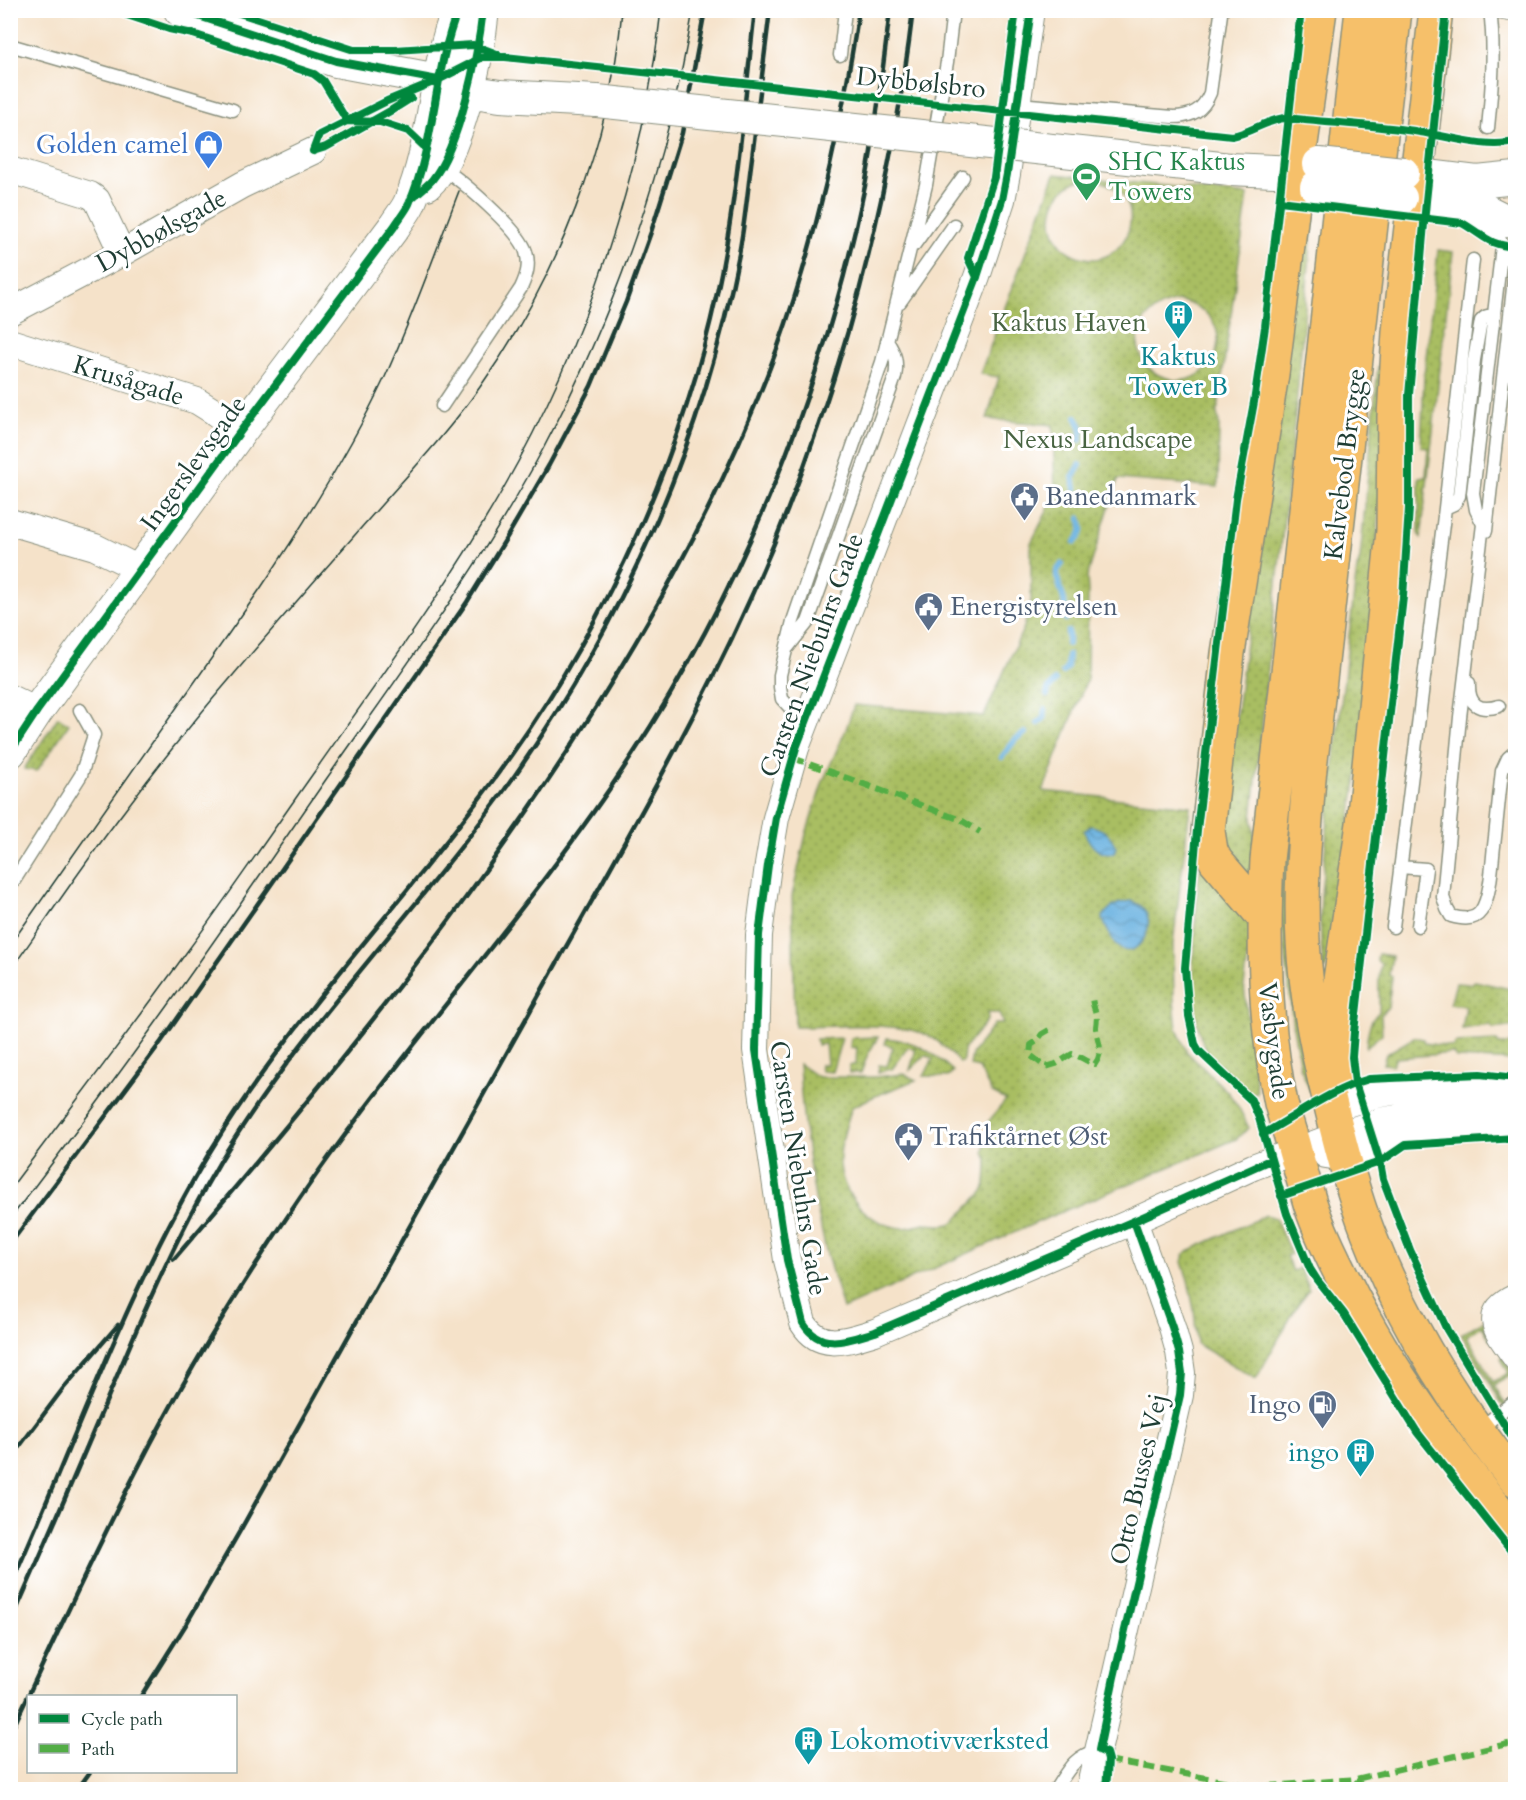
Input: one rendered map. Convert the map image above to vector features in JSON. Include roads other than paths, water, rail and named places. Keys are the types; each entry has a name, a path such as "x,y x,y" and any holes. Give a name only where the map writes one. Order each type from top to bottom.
{"main road":[{"path":"1264,917 1216,861 1210,851 1208,831 1228,653 1272,374 1310,175 1320,10"},
{"name":"Kalvebod Brygge","path":"1264,917 1267,860 1362,10"},
{"name":"Kalvebod Brygge","path":"1302,918 1305,829 1311,756 1395,10"},
{"path":"1338,1134 1341,980 1363,825 1393,531 1394,417 1409,187 1422,132 1436,10"},
{"name":"Vasbygade","path":"1264,917 1266,993 1272,1052 1282,1105 1310,1204 1332,1257 1360,1313 1392,1367 1436,1431 1515,1532"},
{"name":"Vasbygade","path":"1302,918 1305,969 1319,1062 1368,1232 1390,1283 1418,1337 1466,1417 1515,1480"}],"street":[{"name":"Dybbølsbro","path":"180,10 336,62 469,85 500,96 597,101 1409,187 1515,178"},
{"name":"Ingerslevsgade","path":"10,752 24,705 141,570 408,206 426,148 438,80 459,10"},
{"name":"Ingerslevsgade","path":"411,199 432,180 456,134 469,85 483,10"},
{"name":"Carsten Niebuhrs Gade","path":"1031,10 1002,200 977,278 805,724 776,818 759,935 756,1050 787,1260 803,1323 808,1332 825,1341 838,1341 875,1332 1134,1221 1253,1167 1338,1134"},
{"path":"1503,10 1515,12"},
{"path":"1422,132 1434,156 1447,163 1487,169 1508,169 1515,172"},
{"name":"Dybbølsgade","path":"10,312 122,253 242,185 313,151"},
{"path":"10,170 90,195 97,200 122,253"},
{"name":"Dybbølsbro","path":"1409,187 1452,204 1483,209 1507,221 1515,222"},
{"name":"Krusågade","path":"10,342 197,401 240,432"},
{"path":"10,522 95,547 141,570"},
{"path":"1338,1134 1372,1096 1392,1092 1470,1086 1515,1094"},
{"path":"1338,1134 1396,1118 1483,1108 1515,1111"},
{"path":"1338,1134 1405,1136 1475,1130 1515,1121"},
{"name":"Otto Busses Vej","path":"1089,1790 1180,1395 1182,1373 1172,1327 1134,1221"},
{"path":"1515,1297 1503,1302 1495,1313 1495,1329 1515,1358"}],"lane":[{"path":"840,55 845,10"},
{"path":"805,724 782,699 780,675 793,621 882,362 926,184 947,62 953,10"},
{"path":"1488,128 1492,92 1493,32 1490,10"},
{"path":"1018,104 1173,117 1192,114 1207,102 1210,93 1221,14"},
{"path":"10,45 233,110"},
{"path":"440,167 455,176 477,195 518,237 526,250 529,265 521,288 442,406"},
{"path":"909,251 963,177"},
{"path":"1452,204 1495,233 1502,241 1473,493 1476,510 1483,524 1460,717 1443,897 1451,916 1463,919 1473,917 1481,911 1486,900 1491,878 1502,771 1508,758 1515,751"},
{"path":"895,308 954,225"},
{"path":"1393,927 1473,260"},
{"path":"1500,706 1488,710 1474,704 1468,686 1515,261"},
{"path":"1445,508 1455,504 1459,496 1474,360 1481,321 1488,315 1494,316"},
{"path":"10,887 81,775 94,735 80,710"},
{"path":"1400,867 1426,869 1418,926"},
{"path":"1477,1431 1515,1400"},
{"path":"1055,1790 1077,1760 1085,1753 1099,1750"}],"water":[{"path":"1091,826 1109,835 1116,847 1114,853 1103,853 1092,845 1084,831"},
{"path":"1131,901 1143,908 1148,916 1148,926 1141,943 1127,951 1119,948 1112,938 1103,916 1115,905"}],"waterway":[{"path":"1076,417 1082,429 1080,440"},
{"path":"1075,489 1073,477 1080,465"},
{"path":"1075,542 1082,531 1080,518"},
{"path":"1062,564 1057,571 1057,577 1064,600 1066,619"},
{"path":"1068,632 1068,644"},
{"path":"1063,672 1067,668 1068,655"},
{"path":"1047,695 1055,681"},
{"path":"1038,723 1044,718 1045,710"},
{"path":"1002,757 1015,740 1025,733"}],"tram line":[{"path":"10,971 96,849 178,741 271,631 421,461 469,402 508,345 556,255 576,208 606,110 616,60 622,10"},
{"path":"10,1189 236,884 413,631 460,561 503,489 560,377 606,257 625,196 640,134 661,10"},
{"path":"10,1219 121,1071 222,930 440,617 519,492 543,449 593,345 636,236 669,124 693,10"},
{"path":"10,945 260,589 327,485 385,377 459,191"}],"railway":[{"path":"10,1244 161,1042 467,602 549,465 591,386 626,302 651,232 682,133 705,10"},
{"path":"10,1587 128,1310 181,1202 211,1150 281,1047 437,853 512,754 547,702 610,591 662,474 684,414 702,354 724,258 735,188 755,10"},
{"path":"10,1624 149,1302 190,1216 221,1160 286,1064 432,884 503,792 545,731 619,602 650,536 678,467 702,398 723,326 742,234 770,10"},
{"path":"174,1259 320,1086 459,907 580,732 675,573 730,463 777,349 791,307 816,224 836,139 859,10"},
{"path":"28,1695 138,1468 175,1398 235,1296 340,1142 592,814 672,691 710,623 744,554 775,482 803,410 827,336 848,261 865,186 890,10"},
{"path":"142,1695 241,1529 607,875 684,734 732,638 766,563 796,487 824,410 848,331 887,172 902,91 913,10"},
{"path":"10,1459 62,1390 118,1325"},
{"path":"10,1734 27,1698"},
{"path":"77,1790 89,1773"}],"place":[{"name":"Golden camel","path":"209,170"},
{"name":"SHC Kaktus Towers","path":"1087,202"},
{"name":"Kaktus Tower B","path":"1178,340"},
{"name":"Banedanmark","path":"1024,522"},
{"name":"Energistyrelsen","path":"929,632"},
{"name":"Trafiktårnet Øst","path":"908,1162"},
{"name":"Ingo","path":"1322,1430"},
{"name":"ingo","path":"1360,1478"},
{"name":"Lokomotivværksted","path":"809,1766"}],"park label":[{"name":"Kaktus Haven","path":"1069,322"},
{"name":"Nexus Landscape","path":"1098,439"}]}
